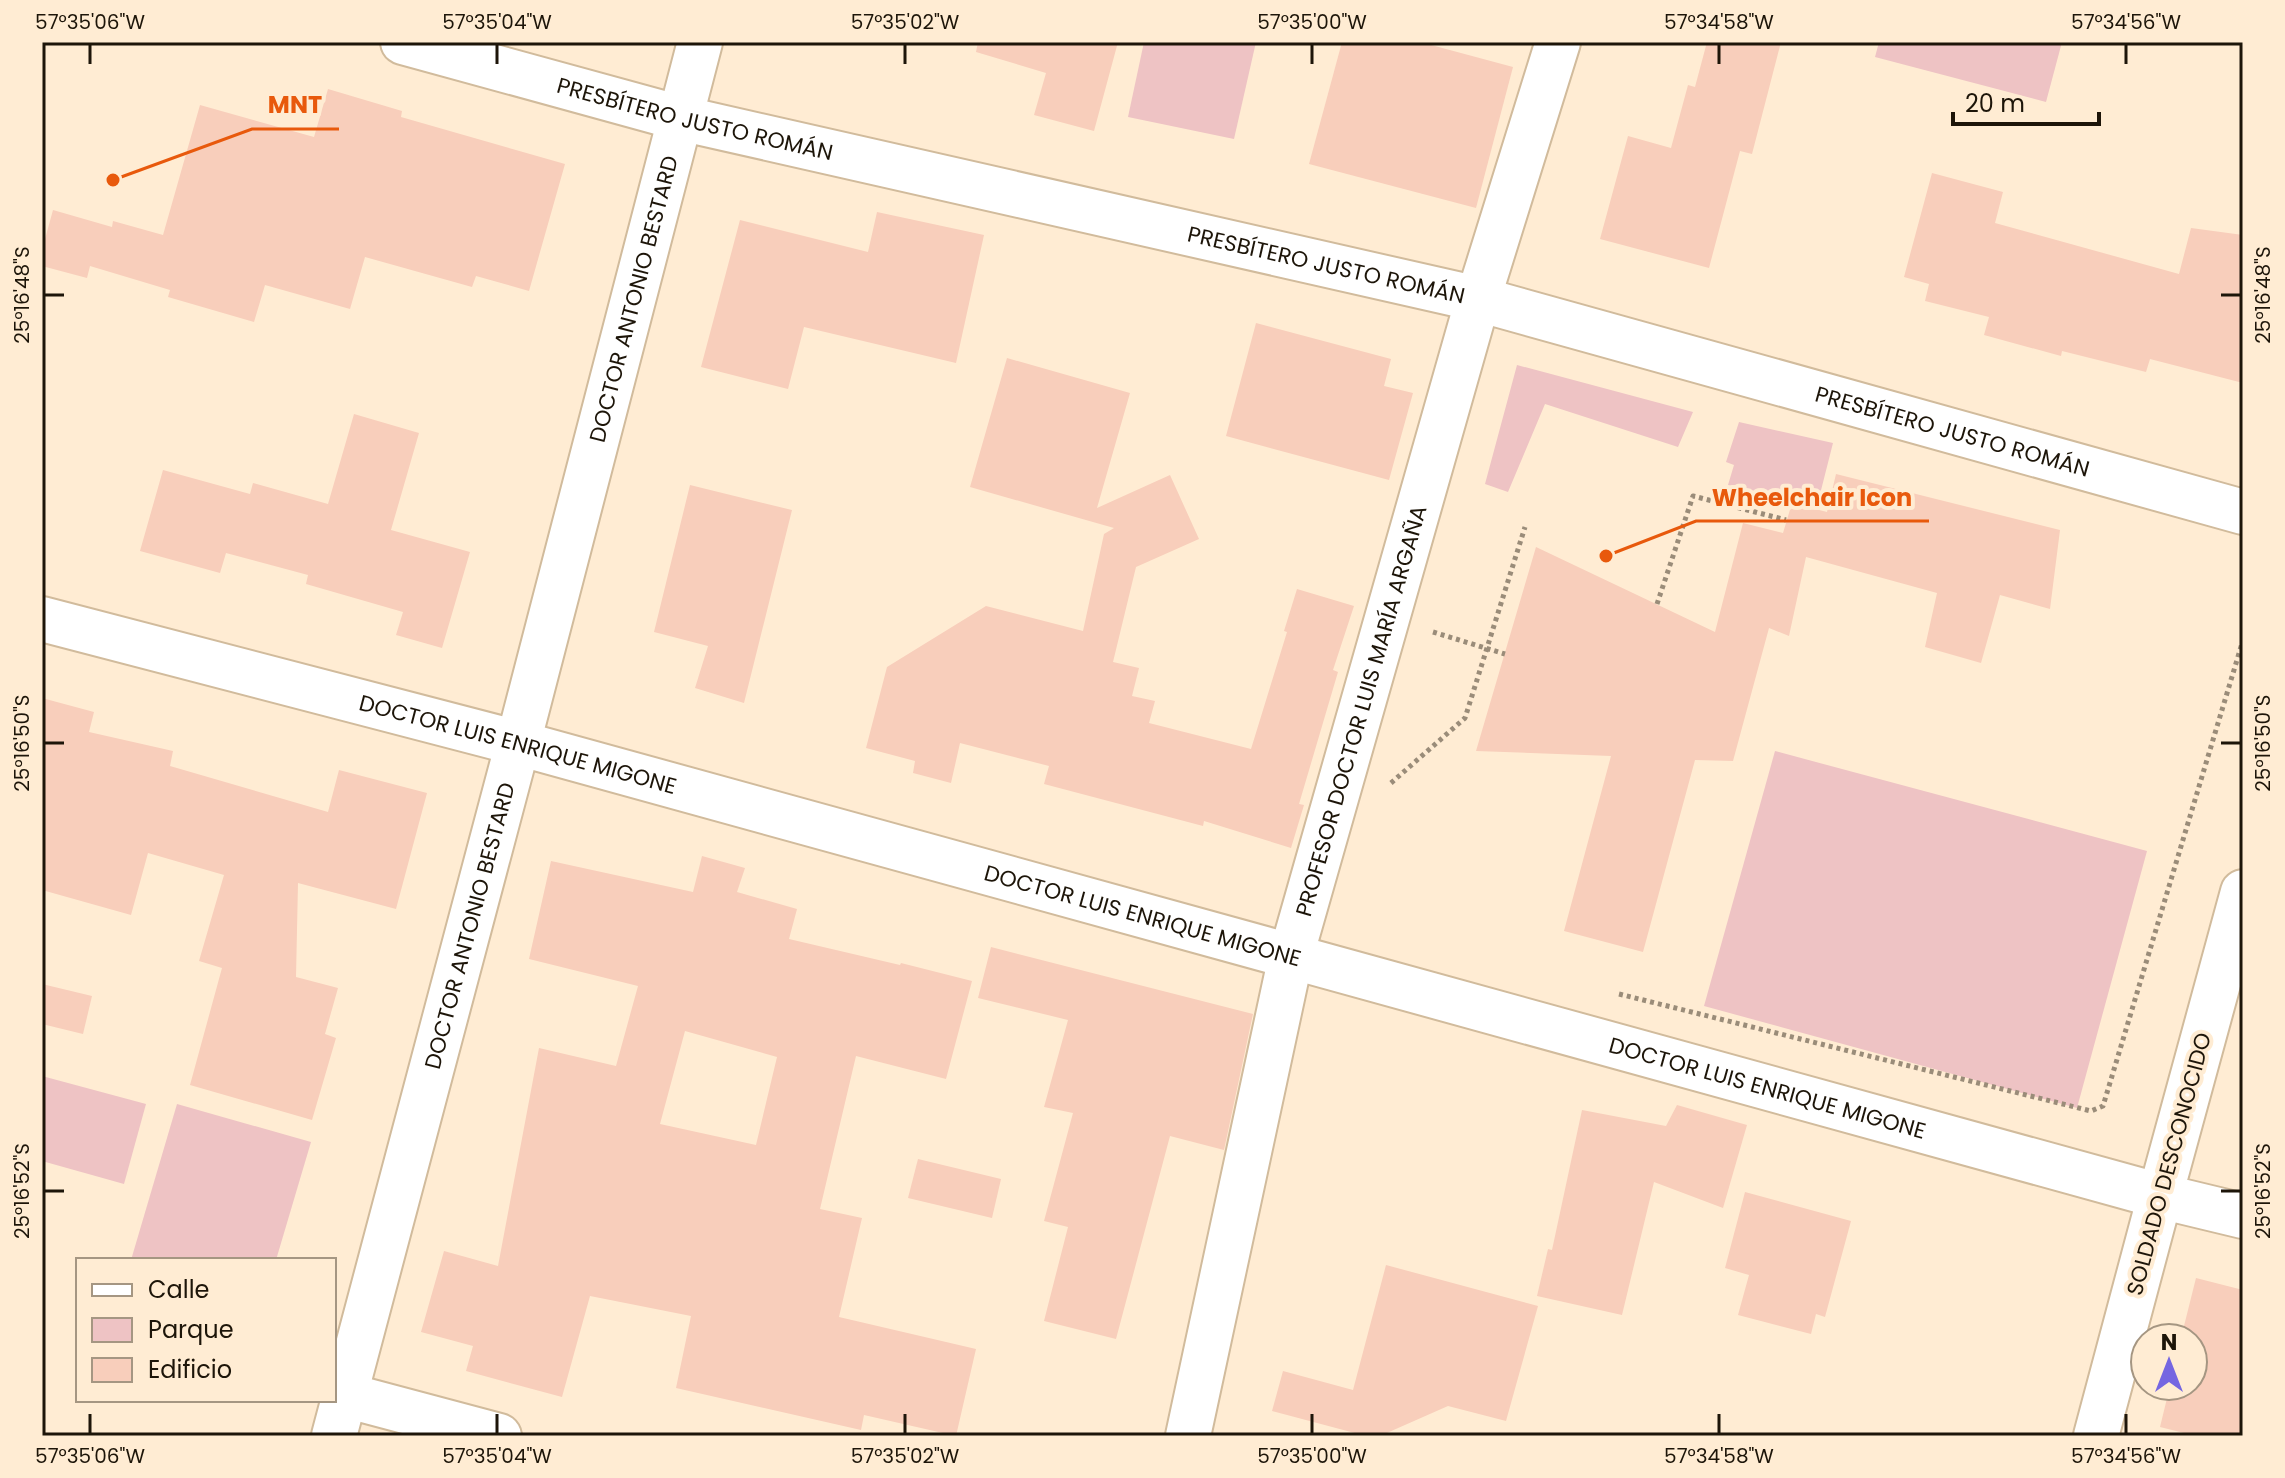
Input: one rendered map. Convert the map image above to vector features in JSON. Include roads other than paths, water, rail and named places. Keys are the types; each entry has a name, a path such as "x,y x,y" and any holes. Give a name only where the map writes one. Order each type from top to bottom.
{"street":[{"name":"PRESBÍTERO JUSTO ROMÁN","path":"403,42 680,118 1478,299 2243,512"},
{"name":"DOCTOR ANTONIO BESTARD","path":"334,1436 700,42"},
{"name":"PROFESOR DOCTOR LUIS MARÍA ARGAÑA","path":"1188,1436 1291,956 1478,299 1558,42"},
{"name":"DOCTOR LUIS ENRIQUE MIGONE","path":"42,619 518,743 2160,1196 2243,1216"},
{"name":"SOLDADO DESCONOCIDO","path":"2096,1436 2243,892"},
{"path":"345,1395 499,1436"}],"place":[{"name":"MNT","path":"113,180"},
{"name":"Wheelchair Icon","path":"1606,556"}]}
